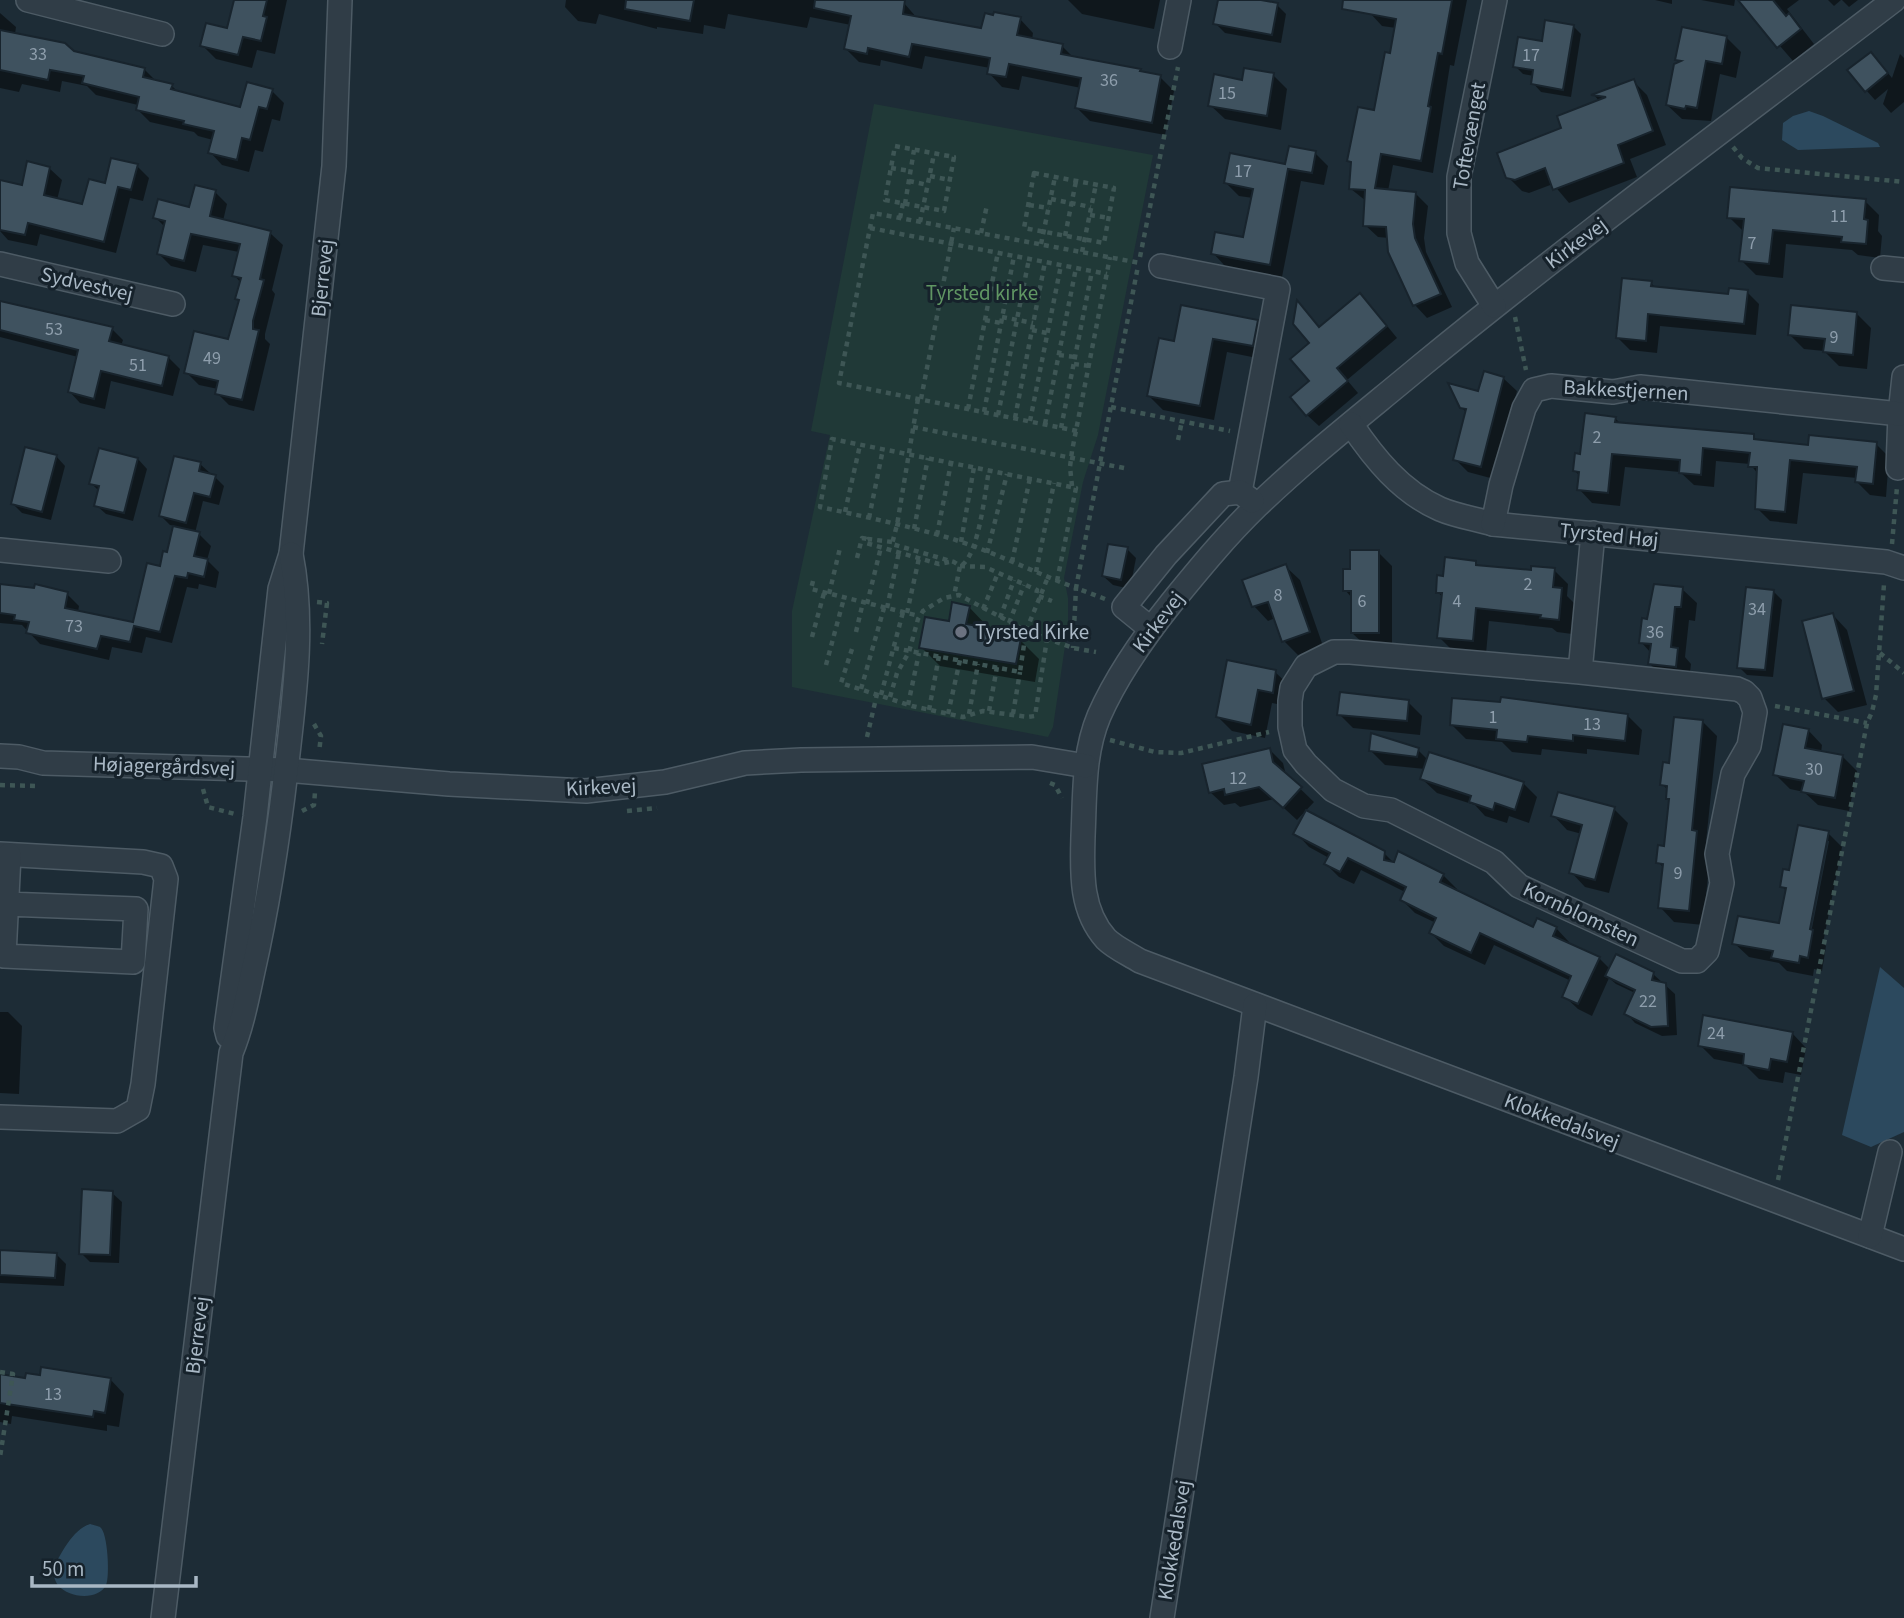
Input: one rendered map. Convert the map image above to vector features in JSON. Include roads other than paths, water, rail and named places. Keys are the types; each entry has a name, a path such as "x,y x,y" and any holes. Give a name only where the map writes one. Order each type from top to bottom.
{"street":[{"path":"28,0 162,34"},
{"name":"Bjerrevej","path":"232,1053 226,1028 261,769 280,589 291,554 334,166 340,0"},
{"path":"1170,47 1179,0"},
{"name":"Toftevænget","path":"1495,0 1459,177 1458,233 1467,263 1499,302"},
{"name":"Kirkevej","path":"286,770 586,791 665,782 745,763 801,760 1032,757 1086,766 1100,714 1122,671 1249,499 1351,424 1499,302 1894,0"},
{"name":"Sydvestvej","path":"0,264 173,304"},
{"path":"1150,264 1278,289 1251,435 1249,499 1223,494 1166,555 1125,607 1151,629"},
{"path":"1898,468 1904,377"},
{"name":"Bakkestjernen","path":"1493,523 1501,485 1524,408 1534,390 1550,386 1613,392 1640,387 1900,414"},
{"name":"Tyrsted Høj","path":"1351,424 1374,458 1405,487 1440,509 1493,523 1895,565"},
{"path":"1580,672 1593,533"},
{"path":"0,550 109,561"},
{"name":"Bjerrevej","path":"163,1618 232,1053 241,1030 265,916 286,770 294,701 298,589 291,554"},
{"name":"Kornblomsten","path":"1334,652 1580,672 1737,690 1744,692 1754,704 1749,746 1733,774 1717,854 1722,883 1709,946 1703,957 1689,962 1519,886 1494,862 1391,810 1364,806 1333,790 1295,750 1290,727 1292,688 1306,666 1334,652"},
{"name":"Højagergårdsvej","path":"0,756 43,763 286,770"},
{"name":"Højagergårdsvej","path":"0,769 43,763"},
{"name":"Klokkedalsvej","path":"1086,766 1082,866 1085,898 1093,920 1108,941 1140,961 1904,1249"},
{"path":"0,1117 117,1121 138,1109 166,879 161,866 143,862 4,854 3,903 4,956 133,962 136,909 3,903"},
{"name":"Klokkedalsvej","path":"1162,1618 1255,1005"},
{"path":"1870,1236 1890,1152"}],"water":[{"path":"1809,111 1878,143 1880,147 1798,150 1782,140 1783,123 1793,116"},
{"path":"1880,967 1904,988 1904,1132 1871,1147 1842,1135"},
{"path":"90,1524 100,1527 105,1537 107,1581 97,1594 75,1595 58,1585 52,1570 72,1537"}],"place":[{"name":"Tyrsted Kirke","path":"961,632"}],"park label":[{"name":"Tyrsted kirke","path":"982,293"}]}
